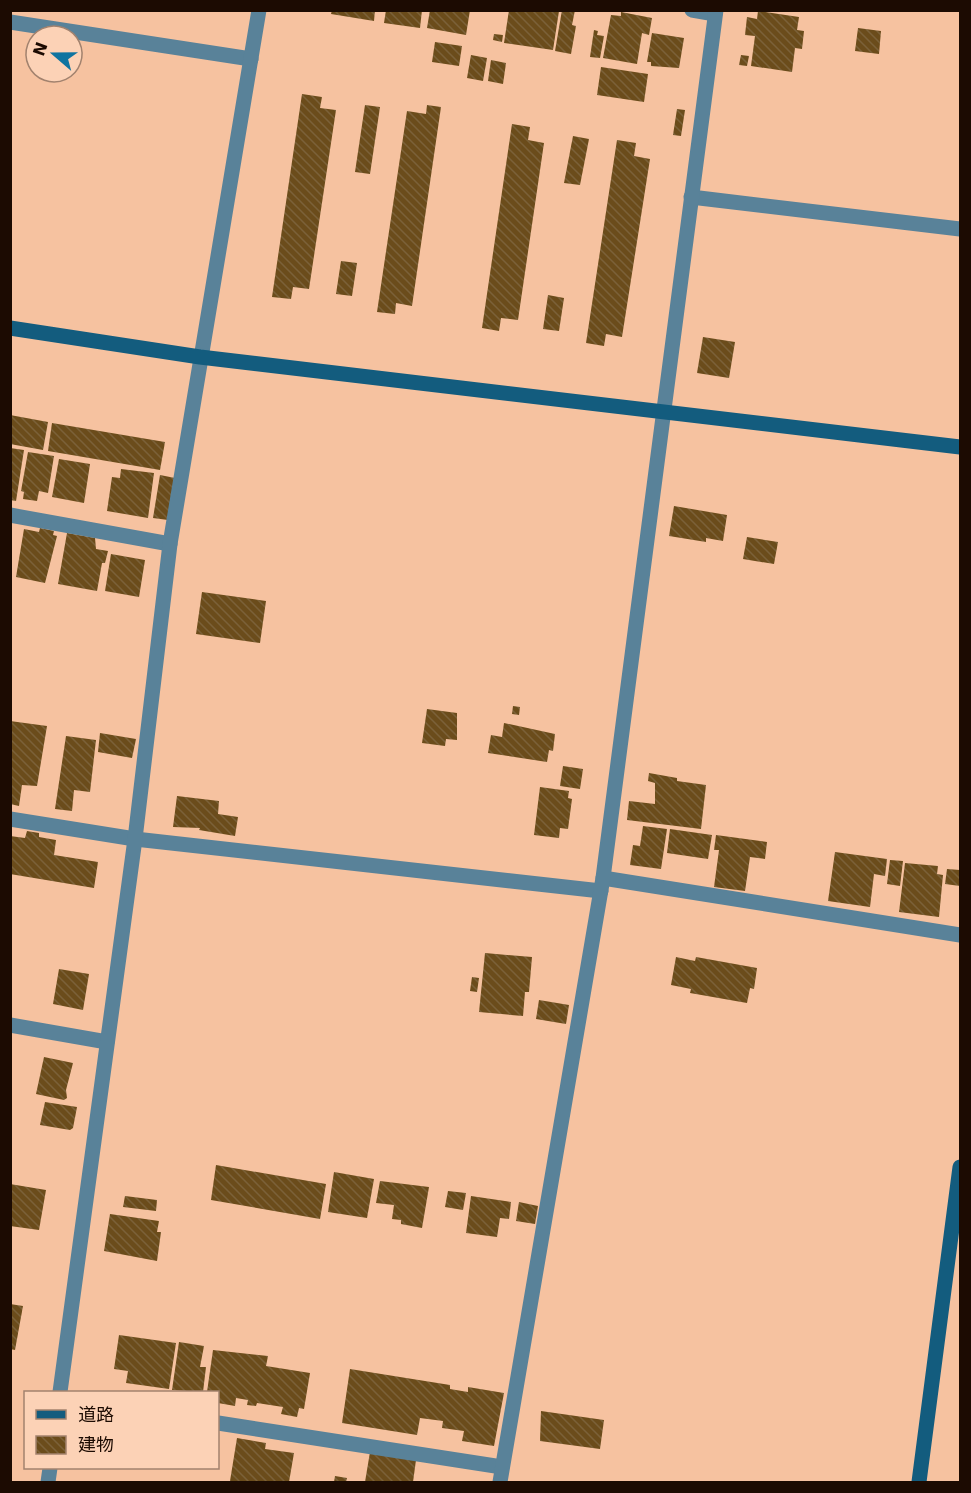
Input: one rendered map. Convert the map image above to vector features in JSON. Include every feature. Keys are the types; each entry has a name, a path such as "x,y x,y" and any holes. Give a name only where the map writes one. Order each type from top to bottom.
{"street":[{"path":"60,1391 135,839 170,544 259,10"},
{"path":"219,1423 501,1475 602,885 692,197 715,12 692,10"},
{"path":"10,22 251,59"},
{"path":"692,197 960,229"},
{"path":"10,328 200,357 960,447"},
{"path":"10,515 170,544"},
{"path":"10,819 135,839 602,885 960,935"},
{"path":"10,1025 107,1042"},
{"path":"920,1482 960,1167"}],"building":[{"path":"332,10 375,10 374,21 331,14"},
{"path":"386,10 422,10 420,28 384,23"},
{"path":"430,10 470,10 466,35 427,28"},
{"path":"509,10 559,11 553,50 504,43"},
{"path":"562,10 575,10 572,25 576,26 571,54 555,51"},
{"path":"758,11 799,17 797,30 804,31 802,49 795,48 792,72 751,66 755,36 745,35 747,17 757,19"},
{"path":"621,12 652,18 649,35 642,33 637,64 603,58 611,15 621,16"},
{"path":"858,28 881,31 879,54 855,51"},
{"path":"594,30 598,31 597,35 604,36 600,58 590,57"},
{"path":"652,33 684,38 679,68 651,66 651,62 647,62"},
{"path":"494,34 503,35 502,42 493,40"},
{"path":"435,42 462,46 459,66 432,62"},
{"path":"471,55 487,58 483,81 467,78"},
{"path":"741,55 749,56 747,66 739,65"},
{"path":"491,60 506,63 503,84 488,81"},
{"path":"601,67 648,74 644,102 597,95"},
{"path":"302,94 322,97 320,108 336,110 309,289 293,287 291,299 272,297"},
{"path":"365,105 380,107 370,174 355,172"},
{"path":"427,105 441,107 412,306 396,303 395,314 377,312 407,111 426,114"},
{"path":"677,109 685,110 681,136 673,135"},
{"path":"512,124 530,127 528,140 544,143 518,320 501,318 499,331 482,328"},
{"path":"573,136 589,139 580,185 564,183"},
{"path":"617,140 636,143 634,156 650,159 622,337 606,334 604,346 586,343"},
{"path":"341,261 357,263 352,296 336,294"},
{"path":"548,295 564,298 559,331 543,329"},
{"path":"703,337 735,342 729,378 697,373"},
{"path":"10,415 48,422 43,450 10,444"},
{"path":"52,423 165,442 160,470 48,451"},
{"path":"10,448 24,450 16,501 10,500"},
{"path":"28,452 54,456 48,493 39,491 37,501 23,499 24,492 21,491"},
{"path":"59,459 90,464 84,503 52,497"},
{"path":"121,469 154,473 148,518 107,511 112,477 120,478"},
{"path":"160,475 175,478 168,520 153,518"},
{"path":"674,506 727,515 723,541 706,538 706,542 669,536"},
{"path":"40,528 54,531 53,535 57,536 45,583 16,577 24,529 39,532"},
{"path":"67,533 95,538 96,549 108,551 105,563 102,563 97,591 58,584"},
{"path":"747,537 778,542 774,564 743,559"},
{"path":"111,554 145,560 139,597 105,591"},
{"path":"202,592 266,601 260,643 196,634"},
{"path":"513,706 520,707 519,715 512,714"},
{"path":"427,709 457,713 457,740 446,739 445,746 422,743"},
{"path":"10,721 47,726 37,786 22,785 19,806 10,804"},
{"path":"504,723 555,734 553,751 549,750 547,762 488,753 491,735 502,737"},
{"path":"100,733 136,739 132,758 98,752"},
{"path":"66,736 96,740 90,792 74,790 72,811 55,809"},
{"path":"563,766 583,769 580,789 560,786"},
{"path":"649,773 677,778 677,781 706,785 701,829 627,820 629,801 655,804 655,783 648,781"},
{"path":"540,787 569,791 568,798 572,799 568,829 560,828 559,838 534,835"},
{"path":"177,796 219,801 218,814 238,817 235,836 199,830 200,828 173,827"},
{"path":"643,826 667,829 661,869 630,865 633,845 640,846"},
{"path":"670,829 712,835 708,859 667,853"},
{"path":"27,831 39,833 39,837 56,840 54,855 98,862 94,888 10,874 10,836 25,838"},
{"path":"716,835 767,842 765,859 750,857 745,891 714,887 719,850 714,850"},
{"path":"835,852 887,859 885,876 874,874 870,907 828,901"},
{"path":"890,860 903,861 900,886 887,884"},
{"path":"905,863 938,866 937,874 943,875 939,917 899,912"},
{"path":"947,869 960,870 960,886 945,884"},
{"path":"485,953 532,957 529,992 525,992 523,1016 479,1012"},
{"path":"676,957 695,961 696,957 757,968 754,989 750,988 747,1003 690,993 691,989 671,985"},
{"path":"59,969 89,974 83,1010 53,1004"},
{"path":"472,977 479,978 477,992 470,991"},
{"path":"539,1000 569,1005 566,1024 536,1019"},
{"path":"44,1057 73,1063 66,1090 67,1098 64,1100 36,1094"},
{"path":"45,1102 77,1107 73,1128 70,1130 40,1125"},
{"path":"216,1165 326,1184 320,1219 211,1200"},
{"path":"334,1172 374,1179 367,1218 328,1212"},
{"path":"380,1181 429,1187 422,1228 401,1224 401,1220 392,1219 394,1205 376,1203"},
{"path":"10,1184 46,1190 39,1230 10,1226"},
{"path":"448,1191 466,1193 463,1210 445,1207"},
{"path":"125,1196 157,1200 156,1211 123,1207"},
{"path":"471,1196 511,1202 509,1219 500,1218 497,1237 466,1233"},
{"path":"519,1202 538,1206 535,1224 516,1221"},
{"path":"110,1214 159,1221 157,1232 161,1232 157,1261 104,1251"},
{"path":"10,1304 23,1306 15,1350 10,1349"},
{"path":"119,1335 176,1343 169,1389 126,1383 128,1371 114,1369"},
{"path":"179,1342 204,1346 200,1367 206,1367 203,1391 172,1390"},
{"path":"213,1350 268,1356 266,1366 310,1373 304,1409 299,1408 297,1417 281,1414 283,1407 257,1403 256,1406 247,1405 248,1400 236,1398 235,1406 219,1403 219,1391 207,1391"},
{"path":"350,1369 450,1385 450,1389 468,1392 468,1387 504,1393 494,1446 462,1441 464,1431 442,1428 443,1421 420,1418 417,1435 342,1423"},
{"path":"541,1411 604,1420 600,1449 540,1441"},
{"path":"237,1438 266,1443 265,1449 294,1453 289,1482 230,1481"},
{"path":"370,1452 416,1460 413,1482 365,1482"},
{"path":"335,1476 347,1478 346,1482 334,1482"}]}
